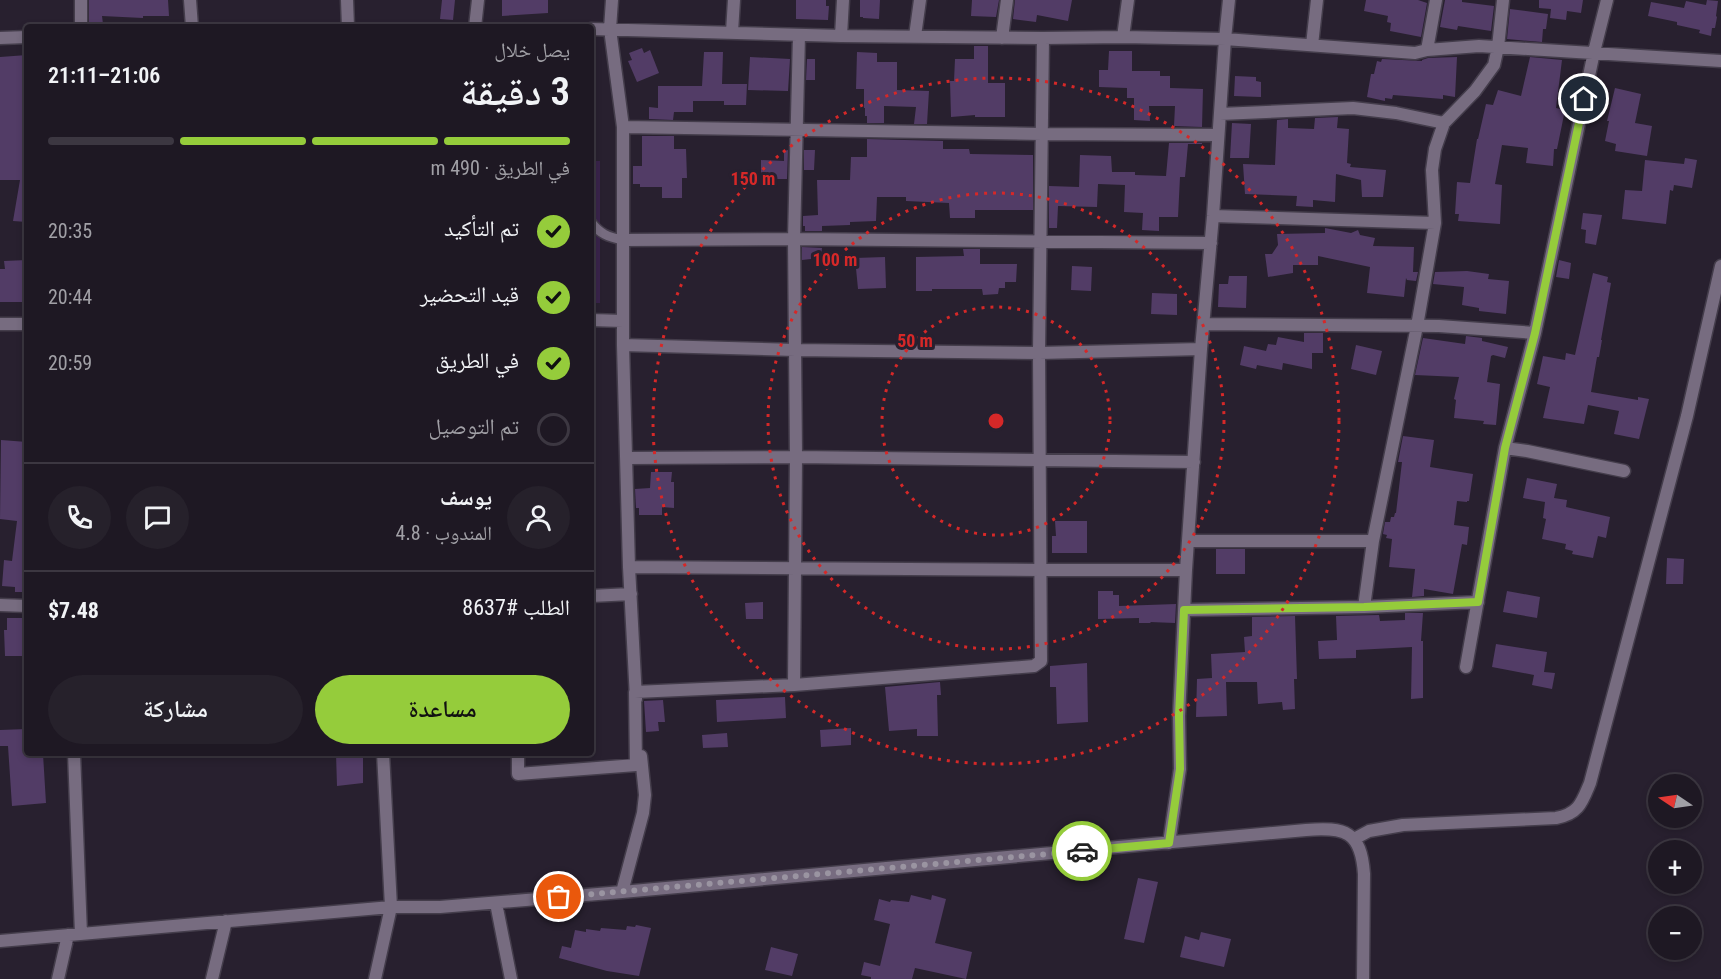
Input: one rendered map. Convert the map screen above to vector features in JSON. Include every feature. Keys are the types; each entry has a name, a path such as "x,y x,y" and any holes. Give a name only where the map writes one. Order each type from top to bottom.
{"street":[{"path":"81,0 81,24"},
{"path":"190,0 192,24"},
{"path":"347,0 348,24"},
{"path":"475,24 478,0"},
{"path":"518,756 518,774 636,765 622,321 623,127 610,29 612,0"},
{"path":"732,32 734,0"},
{"path":"841,36 843,0"},
{"path":"915,36 920,0"},
{"path":"1002,38 1007,0"},
{"path":"1123,37 1128,0"},
{"path":"1169,843 1180,769 1179,716 1186,570 1229,0"},
{"path":"1312,45 1317,0"},
{"path":"1427,50 1436,0"},
{"path":"1364,607 1373,541 1417,326 1435,223 1432,170 1435,149 1444,123 1475,91 1496,60 1503,0"},
{"path":"1466,667 1505,448 1535,333 1606,0"},
{"path":"594,29 841,36 1225,39 1415,53 1479,46 1721,61"},
{"path":"794,685 796,457 794,239 799,35"},
{"path":"0,38 24,37"},
{"path":"635,692 794,685 1038,665 1041,662 1039,353 1043,38"},
{"path":"1220,114 1353,108 1396,113 1444,123"},
{"path":"623,127 1218,135"},
{"path":"1213,216 1435,223"},
{"path":"623,240 794,239 1211,243"},
{"path":"1354,839 1370,831 1403,825 1556,818 1580,806 1590,783 1682,437 1721,266"},
{"path":"594,320 622,321"},
{"path":"0,324 24,324"},
{"path":"1204,324 1439,326 1535,333"},
{"path":"623,345 1039,353 1201,349"},
{"path":"1505,448 1624,471"},
{"path":"627,458 796,457 1194,462"},
{"path":"1189,540 1373,541"},
{"path":"629,567 1186,570"},
{"path":"594,596 631,594"},
{"path":"1184,610 1364,607 1478,602"},
{"path":"0,605 24,606"},
{"path":"622,892 643,813 645,795 635,692"},
{"path":"58,979 74,934 74,756"},
{"path":"375,979 392,906 383,756"},
{"path":"0,941 392,906 440,907 496,903 1320,829 1345,832 1354,839 1363,860 1363,979"},
{"path":"496,903 511,979"},
{"path":"212,979 226,921"}],"lane":[{"path":"594,225 603,234 623,240"}],"shaded area":[{"path":"594,161 600,161 600,303 594,303"}],"building":[{"path":"89,0 168,0 169,16 143,16 143,18 102,16 103,24 89,24"},
{"path":"442,0 455,0 453,20 440,19"},
{"path":"502,0 548,0 548,13 502,16"},
{"path":"796,0 826,0 826,6 829,6 828,20 796,19"},
{"path":"860,0 880,0 879,19 860,17"},
{"path":"972,0 999,0 996,17 971,16"},
{"path":"1015,0 1072,0 1068,21 1037,15 1036,22 1013,19"},
{"path":"1366,0 1418,0 1427,3 1421,37 1390,31 1391,23 1387,22 1388,16 1364,11"},
{"path":"1445,0 1462,0 1462,2 1494,6 1491,31 1458,26 1457,30 1440,27"},
{"path":"1539,0 1583,0 1581,13 1567,11 1566,20 1550,18 1551,9 1539,8"},
{"path":"1707,0 1718,1 1715,28 1712,28 1711,36 1699,33 1700,30 1677,25 1677,22 1648,16 1651,2 1684,8 1686,1 1706,5"},
{"path":"1510,9 1548,14 1542,42 1507,39"},
{"path":"974,46 988,46 988,83 1005,83 1005,117 975,117 975,115 951,117 950,81 954,81 955,59 974,59"},
{"path":"642,48 644,53 650,50 659,73 637,82 628,61 632,60 629,53"},
{"path":"1109,51 1132,51 1132,71 1160,71 1160,76 1170,76 1170,88 1203,89 1202,127 1174,126 1175,106 1149,106 1150,121 1134,120 1134,98 1127,98 1127,88 1099,87 1099,70 1108,70"},
{"path":"704,52 723,52 722,84 747,84 746,105 724,105 724,101 693,101 693,112 674,112 673,120 649,119 649,107 658,108 658,86 702,86"},
{"path":"857,52 877,53 877,62 897,62 897,90 929,91 927,124 914,124 916,107 884,106 884,123 867,123 864,89 856,89"},
{"path":"24,55 24,222 13,221 20,180 0,180 0,57"},
{"path":"750,57 790,59 788,91 748,90"},
{"path":"1457,57 1455,97 1443,95 1443,99 1393,95 1392,99 1385,98 1385,101 1367,97 1371,74 1374,74 1377,61 1381,62 1382,59 1422,61 1428,58"},
{"path":"1530,57 1562,60 1556,108 1565,110 1557,149 1554,149 1553,166 1526,163 1528,148 1502,145 1495,184 1502,185 1500,224 1458,221 1459,214 1455,214 1457,182 1470,183 1477,139 1486,104 1493,105 1498,90 1521,96"},
{"path":"807,59 815,59 815,80 806,80"},
{"path":"1235,76 1256,77 1256,81 1261,82 1261,97 1234,96"},
{"path":"1615,88 1641,94 1635,123 1652,126 1647,156 1615,151 1616,144 1605,141"},
{"path":"1338,117 1337,128 1349,129 1347,163 1351,164 1350,167 1386,170 1383,197 1362,197 1361,180 1336,174 1335,202 1313,200 1313,207 1296,206 1297,196 1245,194 1243,164 1275,165 1277,120 1288,119 1288,128 1314,129 1315,118"},
{"path":"1232,123 1251,124 1249,158 1230,158"},
{"path":"642,136 674,136 674,149 686,149 687,178 682,178 682,198 662,198 662,187 640,187 640,184 633,184 633,166 642,166"},
{"path":"867,139 943,141 943,149 969,149 970,154 1033,155 1033,210 975,210 975,218 950,218 949,203 906,201 906,197 877,197 876,221 850,222 850,225 822,226 822,231 805,231 803,216 818,215 817,180 850,180 851,157 867,157"},
{"path":"1169,143 1202,144 1188,144 1185,177 1180,177 1178,217 1159,217 1159,231 1142,230 1143,213 1124,212 1125,185 1098,184 1097,207 1058,206 1057,228 1049,228 1049,186 1079,187 1080,155 1111,156 1112,172 1166,176"},
{"path":"788,150 787,179 761,179 761,160 784,161 784,151"},
{"path":"804,150 815,150 814,170 804,170"},
{"path":"1685,158 1697,160 1692,188 1674,185 1673,191 1670,190 1666,224 1622,219 1625,190 1642,191 1645,160 1684,164"},
{"path":"1583,213 1602,215 1596,245 1585,243 1586,230 1581,229"},
{"path":"1325,228 1351,233 1358,230 1360,235 1375,238 1373,246 1414,247 1413,272 1418,272 1416,281 1406,278 1404,297 1367,293 1370,267 1318,256 1318,265 1293,265 1293,273 1268,277 1265,254 1272,254 1278,245 1277,234 1325,233"},
{"path":"802,247 822,248 821,256 811,256 811,259 802,260"},
{"path":"963,249 980,249 980,264 1017,264 1016,282 1005,282 1005,288 999,288 998,294 983,295 982,289 916,291 916,257 964,256"},
{"path":"885,257 886,288 858,289 855,258"},
{"path":"24,260 24,302 0,302 0,269 5,269 4,261"},
{"path":"1559,260 1571,263 1569,279 1556,277"},
{"path":"1072,266 1092,267 1091,291 1071,290"},
{"path":"1467,271 1489,274 1488,279 1509,281 1506,314 1479,311 1479,308 1462,305 1464,287 1433,284 1435,272"},
{"path":"1593,273 1608,277 1607,282 1611,283 1591,392 1638,400 1638,397 1649,399 1639,439 1614,434 1619,411 1588,405 1584,424 1543,418 1550,387 1537,384 1543,356 1565,360 1566,353 1575,355"},
{"path":"1229,276 1247,276 1246,308 1218,307 1219,284 1228,284"},
{"path":"1152,293 1177,294 1177,315 1151,314"},
{"path":"1304,333 1323,333 1323,353 1312,353 1312,369 1283,363 1282,370 1257,365 1256,369 1240,365 1244,346 1266,351 1268,344 1276,345 1278,337 1304,342"},
{"path":"1466,336 1482,338 1482,341 1508,347 1505,358 1491,356 1487,382 1500,384 1496,425 1483,424 1484,421 1454,418 1456,400 1454,399 1459,377 1415,375 1423,338 1465,344"},
{"path":"1356,345 1382,351 1376,375 1351,369"},
{"path":"1403,436 1434,440 1430,467 1473,474 1469,501 1457,501 1454,525 1469,527 1467,545 1462,544 1453,594 1424,589 1424,596 1412,597 1415,569 1389,567 1392,539 1386,538 1387,535 1383,534 1385,522 1390,522 1391,517 1394,517 1396,513 1402,462 1398,462"},
{"path":"1,440 24,442 24,592 15,592 15,587 2,586 4,560 12,561 17,521 0,519"},
{"path":"651,472 672,472 674,508 662,507 662,515 639,515 639,508 636,508 635,489 650,488"},
{"path":"1527,478 1557,484 1554,498 1567,500 1566,507 1610,517 1606,538 1598,536 1593,558 1572,554 1573,551 1565,549 1566,544 1542,539 1546,519 1543,518 1545,502 1523,498"},
{"path":"1055,521 1087,521 1087,553 1052,553 1052,536 1056,536"},
{"path":"1216,549 1245,549 1245,574 1216,574"},
{"path":"1667,558 1684,559 1683,584 1666,584"},
{"path":"1098,591 1113,591 1113,595 1119,595 1119,606 1176,604 1175,623 1139,623 1139,618 1098,619"},
{"path":"1507,591 1540,597 1537,618 1503,612"},
{"path":"763,602 763,619 746,619 745,603"},
{"path":"1405,613 1423,613 1421,641 1423,641 1423,698 1411,699 1412,647 1356,650 1356,658 1319,659 1318,641 1337,640 1336,616 1379,615 1380,621 1405,620"},
{"path":"1295,616 1297,679 1294,679 1295,709 1283,710 1282,702 1258,704 1257,682 1226,682 1227,716 1196,717 1197,679 1212,678 1211,654 1245,652 1244,637 1252,636 1252,617"},
{"path":"7,618 24,618 24,656 5,656 4,630 7,630"},
{"path":"1496,644 1547,652 1544,672 1555,673 1552,689 1532,685 1534,675 1492,667"},
{"path":"1087,663 1088,722 1057,724 1056,687 1050,687 1050,666"},
{"path":"940,682 941,695 937,695 938,736 917,736 917,729 889,731 885,687"},
{"path":"785,697 786,718 717,722 716,700"},
{"path":"663,700 665,722 658,722 659,731 646,732 644,701"},
{"path":"851,728 851,745 821,747 820,730"},
{"path":"24,729 24,756 43,756 46,803 12,806 8,746 0,746 0,730"},
{"path":"727,733 728,747 703,748 702,735"},
{"path":"336,756 363,756 363,783 337,786"},
{"path":"1138,878 1158,882 1144,943 1124,939"},
{"path":"911,895 931,900 932,895 946,899 935,943 972,952 966,979 915,968 912,979 871,979 871,977 861,975 864,962 880,966 890,924 874,920 879,899 890,902 891,900 909,902"},
{"path":"636,925 651,928 639,976 607,971 559,958 562,946 571,948 575,930 600,931 601,928 626,930 627,926 635,927"},
{"path":"1201,932 1231,939 1224,967 1180,957 1185,936 1199,940"},
{"path":"771,947 798,954 792,976 765,970"}],"way so far":[{"path":"559,897 1082,851"}],"route":[{"path":"1082,851 1169,843 1180,769 1179,716 1184,610 1364,607 1478,602 1505,448 1535,333 1584,99"}]}
